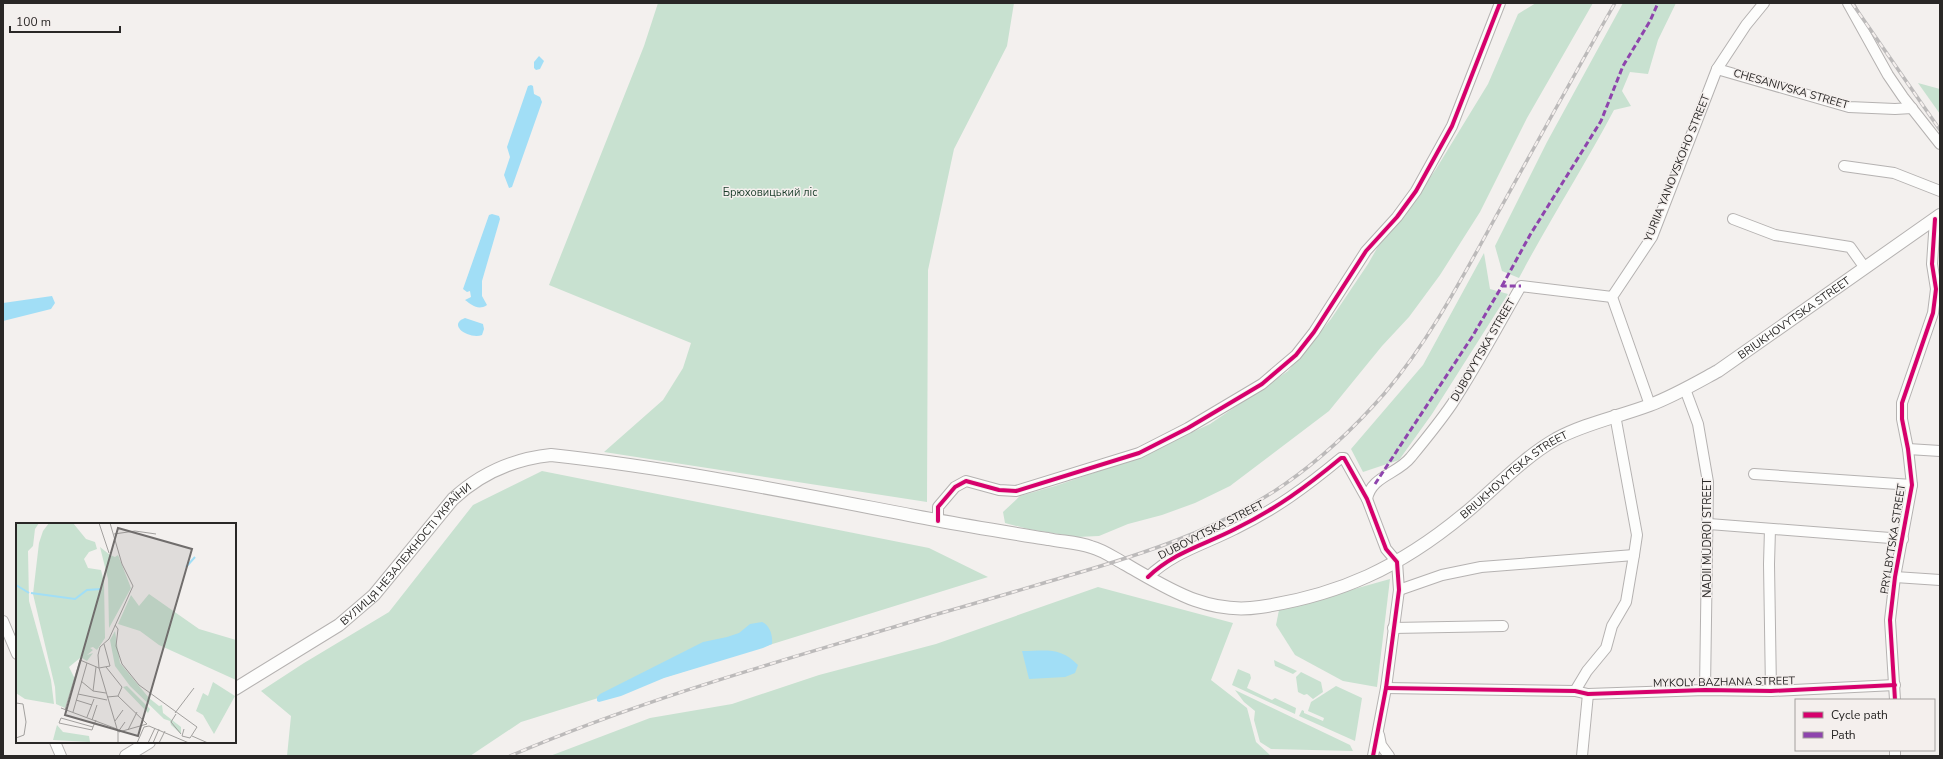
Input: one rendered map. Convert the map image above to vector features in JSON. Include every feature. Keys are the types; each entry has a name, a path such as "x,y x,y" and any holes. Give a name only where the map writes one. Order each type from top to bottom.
{"main road":[{"name":"BRIUKHOVYTSKA STREET","path":"938,521 1091,547 1197,602 1215,607 1242,609 1275,604 1335,590 1370,576 1397,562 1462,516 1518,466 1552,441 1580,427 1650,405 1685,389 1718,371 1937,217"},
{"name":"ВУЛИЦЯ НЕЗАЛЕЖНОСТІ УКРАЇНИ","path":"236,688 339,625 374,595 453,499 468,485 499,467 530,457 551,455 589,460 803,494 938,521"},
{"path":"126,756 147,743"}],"street":[{"path":"938,521 938,507 955,487 966,481 999,490 1016,491 1096,468 1139,453 1194,424 1262,384 1296,355 1314,332 1366,251 1396,217 1416,191 1452,126 1500,3"},
{"name":"YURIIA YANOVSKOHO STREET","path":"1612,297 1652,237 1717,69 1746,25 1764,3"},
{"path":"1848,3 1888,75 1940,144"},
{"name":"CHESANIVSKA STREET","path":"1717,69 1849,107 1895,109 1912,108"},
{"path":"1844,166 1894,173 1940,191"},
{"name":"PRYLBYTSKA STREET","path":"1895,699 1890,620 1895,577 1912,485 1908,449 1902,419 1902,403 1933,313 1936,289 1932,264 1937,217"},
{"path":"1733,219 1775,235 1850,247 1865,268"},
{"name":"DUBOVYTSKA STREET","path":"1367,499 1371,487 1406,465 1451,405 1477,364 1520,286 1612,297"},
{"path":"1612,297 1650,405"},
{"name":"NADII MUDROI STREET","path":"1685,389 1698,424 1707,472 1708,524 1705,690"},
{"path":"1575,691 1587,671 1606,648 1612,626 1626,602 1637,535 1615,415"},
{"path":"1908,449 1940,451"},
{"name":"DUBOVYTSKA STREET","path":"1148,577 1162,563 1263,515 1300,492 1341,458 1344,458 1367,499 1386,548 1397,562"},
{"path":"1754,474 1912,485"},
{"name":"PRYLBYTSKA STREET","path":"1708,524 1903,539"},
{"path":"1770,529 1769,564 1771,691"},
{"path":"1399,590 1442,575 1480,567 1634,555"},
{"path":"1373,756 1386,688 1399,590 1397,562"},
{"path":"1895,577 1940,580"},
{"path":"3,621 16,652"},
{"path":"1393,628 1503,626"},
{"name":"MYKOLY BAZHANA STREET","path":"1386,688 1575,691 1588,694 1705,690 1771,691 1895,684"},
{"path":"1582,756 1588,694"},
{"path":"1378,731 1381,745 1389,756"},
{"path":"55,743 60,756"}],"green space":[{"name":"Брюховицький ліс","path":"658,3 1014,3 1007,46 954,149 928,270 927,502 604,452 663,400 683,368 691,343 549,285 644,46"},
{"path":"1536,3 1593,3 1527,118 1480,212 1440,275 1409,317 1382,346 1329,411 1230,486 1195,503 1162,515 1128,524 1099,536 1077,537 1028,529 1005,523 1003,512 1020,496 1129,461 1210,424 1288,371 1331,319 1368,264 1388,229 1401,219 1436,169 1488,84 1518,14"},
{"path":"1623,3 1676,3 1658,40 1648,74 1630,72 1622,91 1631,106 1614,110 1519,278 1502,271 1495,246 1547,142"},
{"path":"1918,83 1940,89 1940,114"},
{"path":"1484,253 1490,289 1508,294 1432,414 1399,460 1363,472 1351,449 1423,365"},
{"path":"542,471 929,548 988,577 521,722 470,756 287,756 291,716 261,691 304,663 389,612 473,505"},
{"path":"1390,579 1377,687 1343,681 1295,655 1276,625 1279,610"},
{"path":"1098,587 1233,623 1211,680 1247,708 1256,742 1271,756 550,756 650,718 732,704 819,675 936,644"},
{"path":"1274,660 1297,671 1293,674 1275,666"},
{"path":"1238,669 1250,674 1251,678 1247,688 1272,700 1275,698 1296,708 1295,714 1232,685"},
{"path":"1301,672 1321,682 1323,692 1313,699 1307,694 1304,695 1298,692 1296,677"},
{"path":"1336,686 1362,698 1355,741 1299,716 1302,710 1304,713 1323,721 1324,718 1308,711 1311,702"},
{"path":"1235,690 1350,745 1353,751 1271,749 1260,742 1254,720 1255,711 1244,702"}],"water":[{"path":"539,56 544,61 540,69 536,70 534,68 534,62"},
{"path":"528,86 533,86 534,94 540,97 542,102 512,187 509,188 504,175 510,157 507,147"},
{"path":"492,214 499,216 500,219 482,281 482,296 487,305 484,307 478,307 465,300 471,297 470,291 467,292 463,289 489,215"},
{"path":"52,296 55,303 51,309 3,321 3,303"},
{"path":"465,318 483,324 484,329 482,335 477,336 466,334 459,328 458,324"},
{"path":"765,623 770,631 772,644 664,678 621,696 599,702 597,701 597,697 600,694 703,642 739,633 750,624"},
{"path":"1045,650 1058,652 1065,655 1078,665 1075,673 1065,677 1029,679 1022,651"}],"railway":[{"path":"510,756 614,715 667,697 774,663 1093,569 1150,550 1178,540 1233,515 1285,484 1337,442 1384,394 1416,353 1444,310 1615,3"},
{"path":"1852,3 1940,130"}],"marked path":[{"path":"1502,286 1530,235 1601,121 1623,66 1650,21 1658,3"},
{"path":"1375,484 1472,337 1502,286 1521,286"}],"cycle path":[{"path":"938,521 938,507 955,487 966,481 999,490 1016,491 1139,453 1188,428 1262,384 1296,355 1314,332 1366,251 1397,217 1416,191 1452,126 1500,3"},
{"path":"1895,699 1890,620 1895,577 1912,485 1908,449 1902,419 1902,403 1933,313 1936,289 1932,264 1935,219"},
{"path":"1148,577 1158,568 1179,555 1264,514 1303,488 1341,458 1344,458 1367,499 1386,549 1397,562 1399,590 1386,688 1373,756"},
{"path":"1386,688 1575,691 1588,694 1705,690 1771,691 1895,685"}]}
